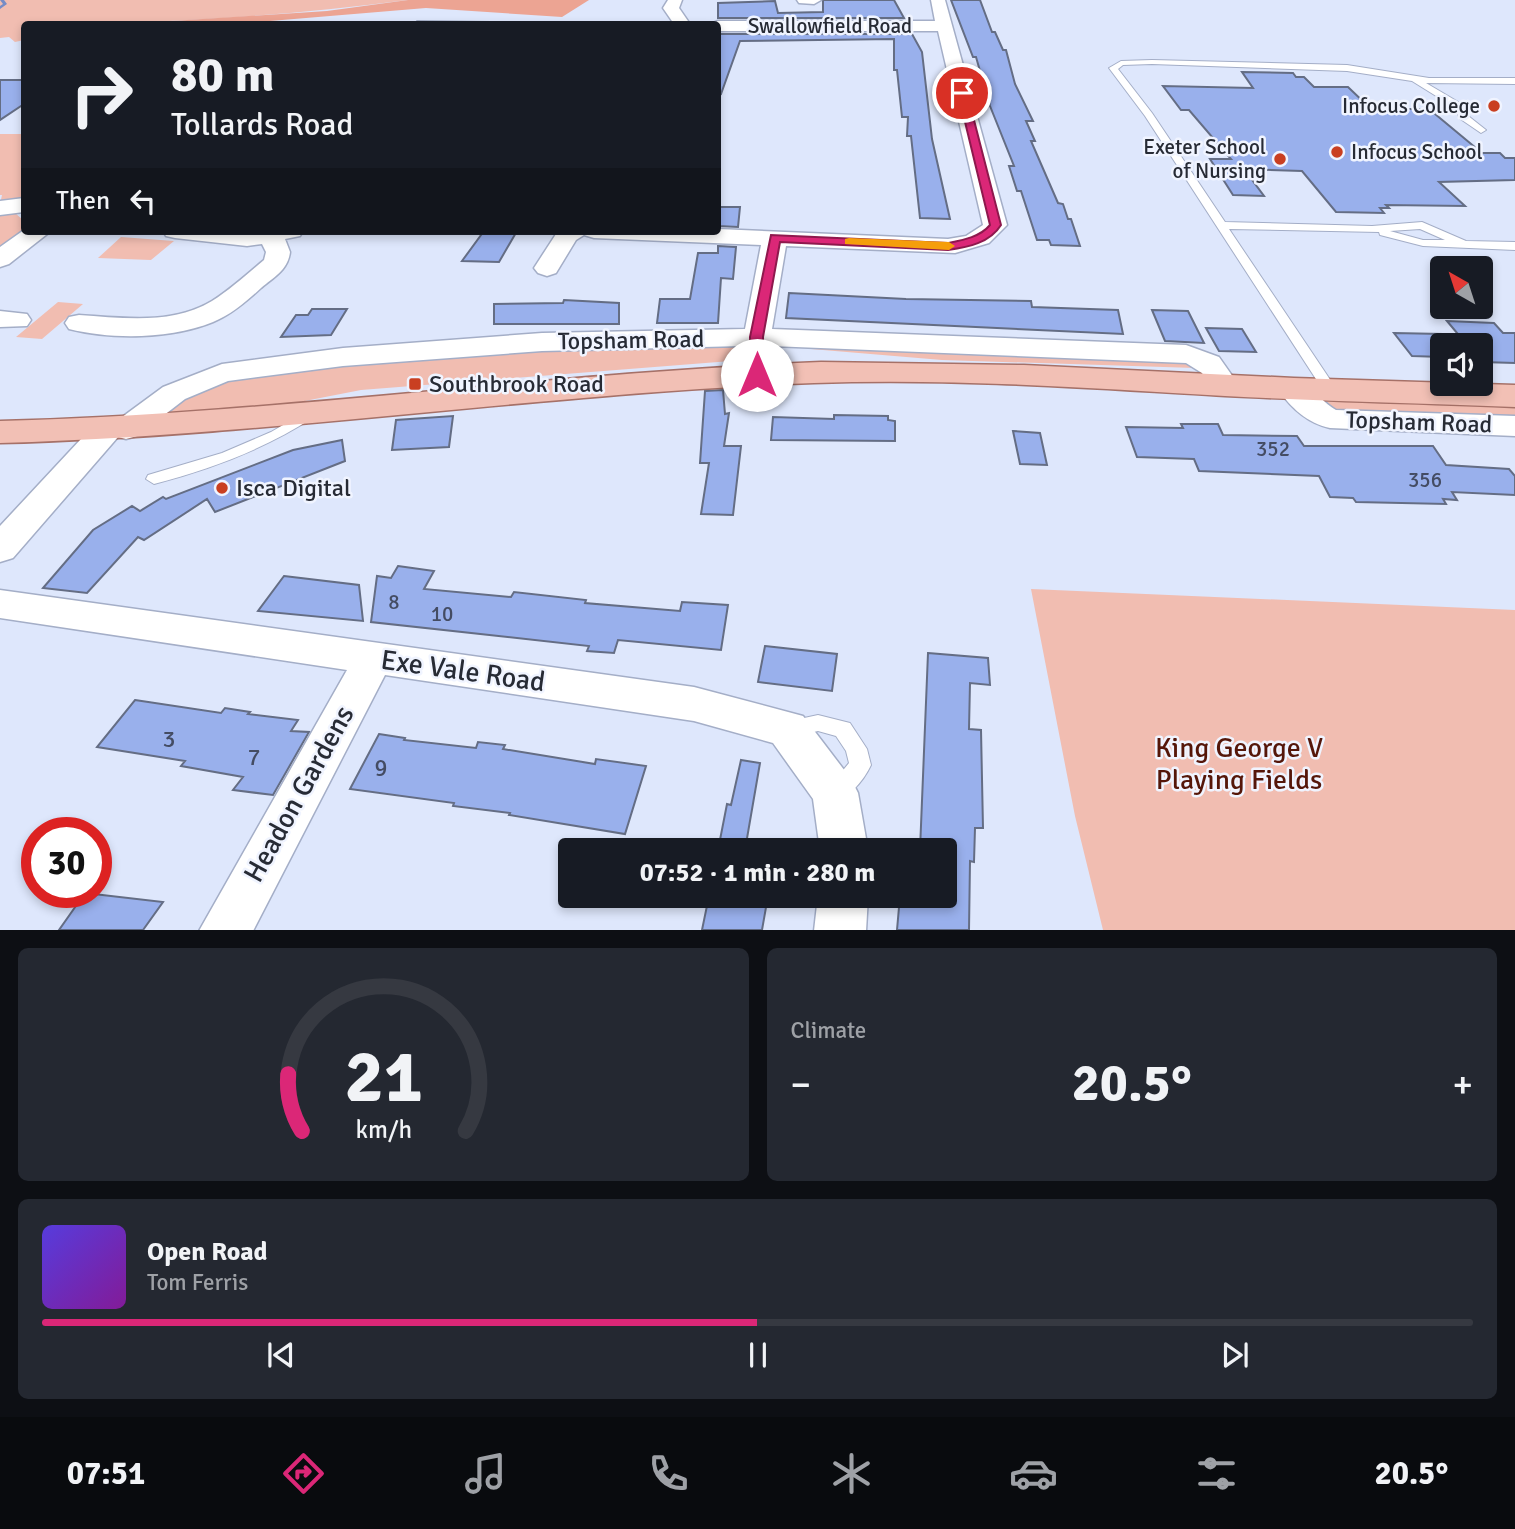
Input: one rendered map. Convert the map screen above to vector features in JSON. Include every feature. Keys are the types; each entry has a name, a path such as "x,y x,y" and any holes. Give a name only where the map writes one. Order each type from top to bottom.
{"main road":[{"name":"Topsham Road","path":"0,432 116,430 312,413 757,351 836,373 940,371 1515,396"}],"street":[{"path":"675,0 671,8 679,21"},
{"path":"809,0 810,25"},
{"path":"697,235 948,246 969,243 991,231 995,225 938,0"},
{"name":"Swallowfield Road","path":"721,26 943,26"},
{"path":"0,208 21,205"},
{"path":"0,259 33,235"},
{"path":"212,235 247,239 270,235"},
{"path":"79,323 148,328 179,323 220,308 276,263 281,235"},
{"path":"547,268 567,235"},
{"path":"757,351 775,238"},
{"name":"Topsham Road","path":"116,430 174,393 222,373 343,358 542,342 757,351 1186,355 1208,361 1215,367 1223,384"},
{"name":"Topsham Road","path":"1293,388 1313,410 1330,419 1515,426"},
{"path":"0,549 116,430"},
{"name":"Exe Vale Road","path":"0,604 694,704 788,729 835,793 842,838"},
{"name":"Headon Gardens","path":"225,930 374,659"},
{"path":"841,930 842,908"}],"lane":[{"path":"1331,390 1149,115 1115,72 1115,65 1152,62 1347,68 1414,79 1515,81"},
{"path":"1414,79 1462,108 1462,116 1481,130"},
{"path":"1221,225 1372,229 1422,225 1464,243"},
{"path":"1372,229 1423,243 1515,246"},
{"path":"154,479 228,456 276,435 312,413"}],"green space":[{"path":"0,0 408,0 217,18 159,21 21,21 21,41 15,42 9,37 0,38"},
{"path":"0,134 21,134 21,197 0,204"},
{"path":"14,212 21,218 21,234 0,247 0,213"},
{"path":"121,237 174,241 151,260 98,258"},
{"path":"58,302 83,304 42,339 16,337"},
{"path":"798,343 1179,360 1197,364 1195,368 942,360 811,349"},
{"path":"737,344 731,361 361,390 274,407 148,418 210,380 408,356"},
{"path":"1323,400 1515,407 1515,421 1344,414 1320,403"},
{"name":"King George V Playing Fields","path":"1031,589 1515,610 1515,930 1103,930 1075,816"}],"shaded area":[{"path":"408,0 589,0 562,17 426,8 270,21 172,21 327,11"}],"building":[{"path":"823,0 894,0 904,18 718,18 718,3 775,1 778,13 823,12"},
{"path":"951,0 980,0 992,32 995,32 1003,50 1006,50 1015,84 1033,121 1026,121 1035,141 1031,141 1058,203 1063,204 1068,219 1071,219 1080,246 1051,245 1049,240 1037,240 1021,191 1017,191 1009,166 1014,166 990,106 976,57 973,57"},
{"path":"721,34 912,34 922,52 932,139 950,219 920,218 911,136 907,136 908,117 902,117 897,70 894,70 894,39 740,41 721,94"},
{"path":"1242,72 1293,73 1296,77 1304,77 1314,87 1348,87 1371,109 1429,109 1482,153 1500,153 1505,158 1515,158 1515,180 1439,182 1465,206 1386,205 1389,208 1380,208 1384,213 1336,212 1302,171 1244,169 1264,196 1233,195 1210,159 1231,159 1189,110 1181,110 1163,86 1253,88"},
{"path":"0,80 21,80 21,106 0,120"},
{"path":"721,207 740,207 738,227 721,226"},
{"path":"481,235 515,235 499,262 462,261"},
{"path":"718,246 736,247 733,279 721,278 718,323 657,323 660,299 690,299 698,253 718,253"},
{"path":"789,293 906,299 1031,301 1032,307 1118,310 1123,334 786,318"},
{"path":"564,300 619,303 619,324 494,324 494,304 563,303"},
{"path":"312,309 347,309 331,335 281,337 296,315 308,315"},
{"path":"1152,310 1188,311 1204,343 1165,341"},
{"path":"1447,321 1494,323 1503,333 1515,333 1515,363 1493,362 1493,333 1457,333"},
{"path":"1206,328 1242,329 1256,352 1219,351"},
{"path":"1394,333 1430,334 1430,357 1412,356"},
{"path":"723,390 725,414 729,413 724,446 741,446 733,515 701,514 709,463 700,463 705,391"},
{"path":"834,415 888,416 888,420 895,421 895,441 771,440 773,417 834,419"},
{"path":"453,416 449,447 392,450 396,420"},
{"path":"1181,424 1218,424 1223,435 1297,436 1304,446 1433,446 1446,465 1509,469 1515,476 1515,495 1452,492 1457,500 1443,499 1446,504 1356,502 1353,498 1330,497 1319,476 1199,471 1194,459 1137,457 1126,427 1183,428"},
{"path":"1013,431 1040,433 1047,465 1020,464"},
{"path":"342,440 345,461 215,512 207,499 144,540 138,537 87,593 43,588 93,530 132,506 140,511 163,497 166,499 293,450"},
{"path":"398,566 434,571 424,589 511,597 514,592 586,600 585,603 680,611 682,602 728,605 721,650 618,640 614,653 587,651 589,646 371,622 377,576 391,578"},
{"path":"284,576 359,585 363,621 258,611"},
{"path":"765,646 837,654 832,691 758,682"},
{"path":"928,653 988,658 990,685 970,683 969,729 981,730 983,828 975,828 974,862 970,861 969,930 897,930 899,908 957,908 957,838 920,838"},
{"path":"135,700 221,713 225,708 250,712 248,714 298,720 291,731 309,732 273,795 233,790 243,777 181,766 185,761 97,747"},
{"path":"379,734 405,738 404,740 476,748 478,742 505,745 503,749 595,764 596,759 646,766 625,834 509,815 510,813 453,806 454,803 350,789"},
{"path":"741,760 760,763 747,838 720,838 727,804 731,805"},
{"path":"112,896 163,902 143,930 59,930 74,908 112,908"},
{"path":"707,908 766,908 762,930 702,930"}],"waterway":[{"path":"0,8 5,4 2,0"}],"slow traffic":[{"path":"849,241 949,246"}],"place":[{"name":"Infocus College","path":"1494,106"},
{"name":"Infocus School","path":"1337,152"},
{"name":"Exeter School of Nursing","path":"1280,159"},
{"name":"Southbrook Road","path":"415,384"},
{"name":"Isca Digital","path":"222,488"}],"route":[{"path":"757,375 757,337 775,238 948,246 969,243 991,231 995,225 962,93"}]}
